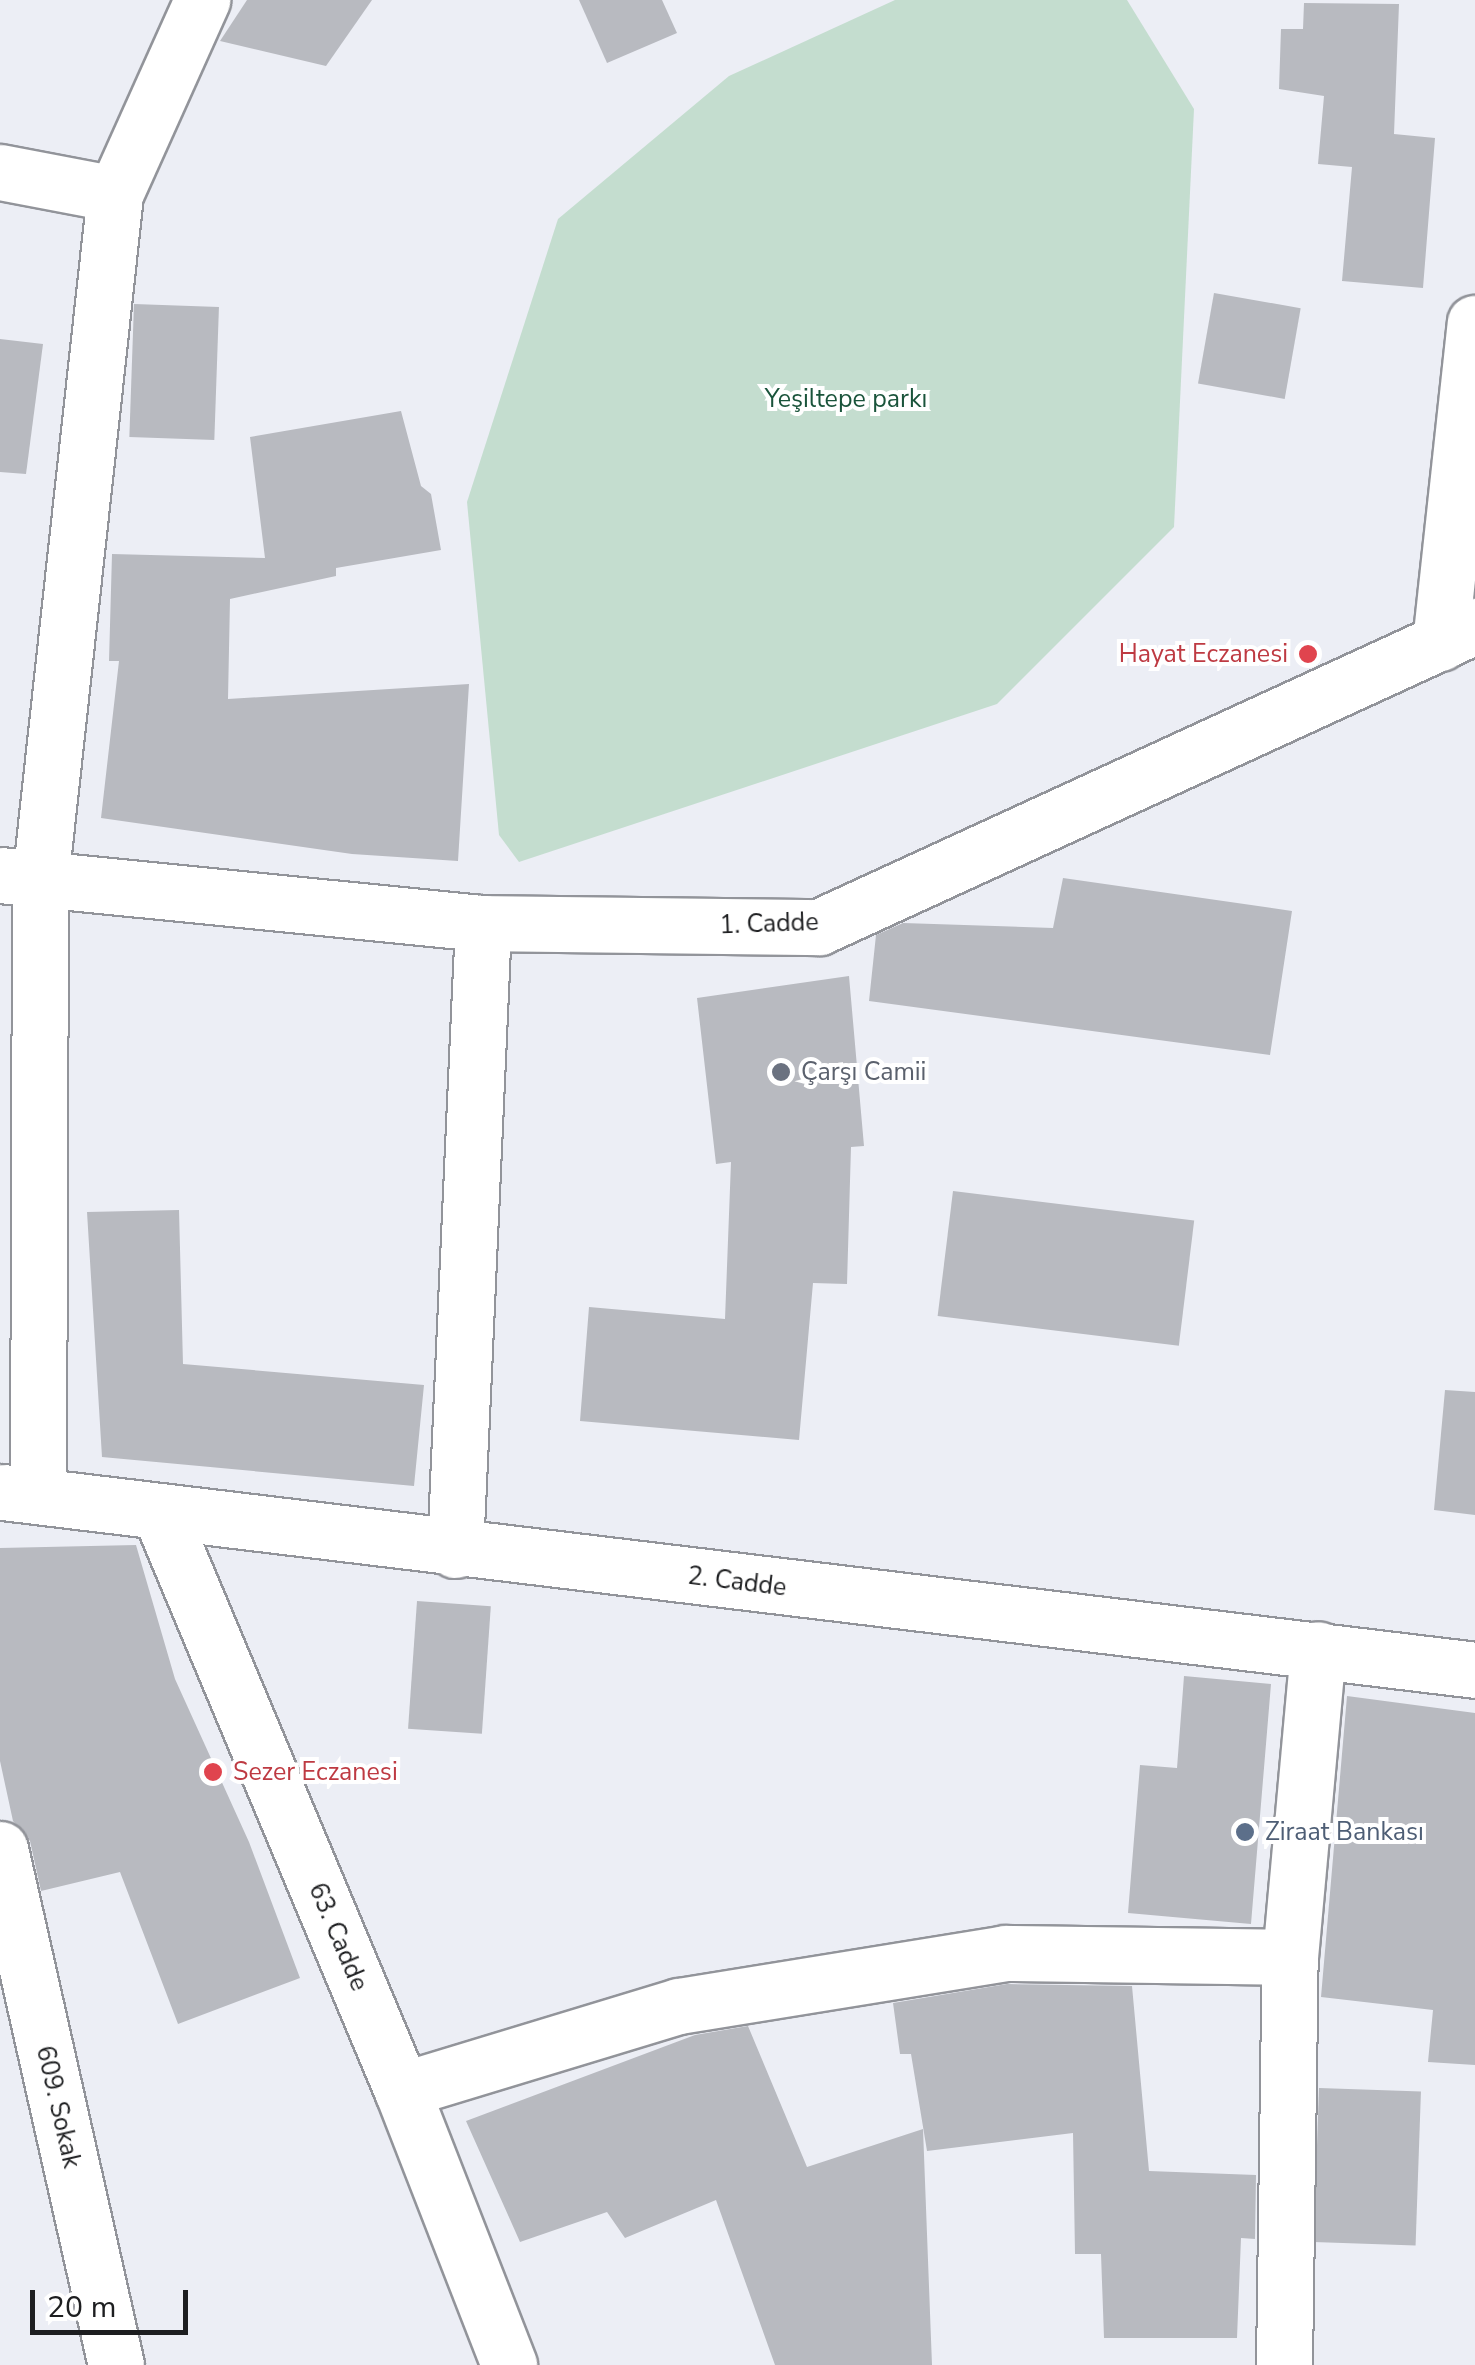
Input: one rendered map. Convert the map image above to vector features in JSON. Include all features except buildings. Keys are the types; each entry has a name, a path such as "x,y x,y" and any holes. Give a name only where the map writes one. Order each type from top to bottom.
{"street":[{"path":"19,1494 20,878 115,194 202,0"},
{"path":"0,172 115,194"},
{"path":"1458,634 1475,324"},
{"name":"1. Cadde","path":"20,878 484,923 819,927 1458,634"},
{"path":"455,1550 484,923"},
{"name":"2. Cadde","path":"19,1494 455,1550 1318,1648 1475,1670"},
{"name":"63. Cadde","path":"160,1513 402,2090 509,2365"},
{"path":"1284,2365 1290,1957 1318,1648"},
{"name":"609. Sokak","path":"0,1849 116,2365"},
{"path":"402,2090 679,2006 1005,1953 1290,1957"}],"green space":[{"name":"Yeşiltepe parkı","path":"895,0 1127,0 1194,109 1174,527 997,704 519,862 499,835 467,502 558,219 729,76"}],"place":[{"name":"Hayat Eczanesi","path":"1308,654"},
{"name":"Çarşı Camii","path":"781,1072"},
{"name":"Sezer Eczanesi","path":"213,1772"},
{"name":"Ziraat Bankası","path":"1245,1832"}]}
